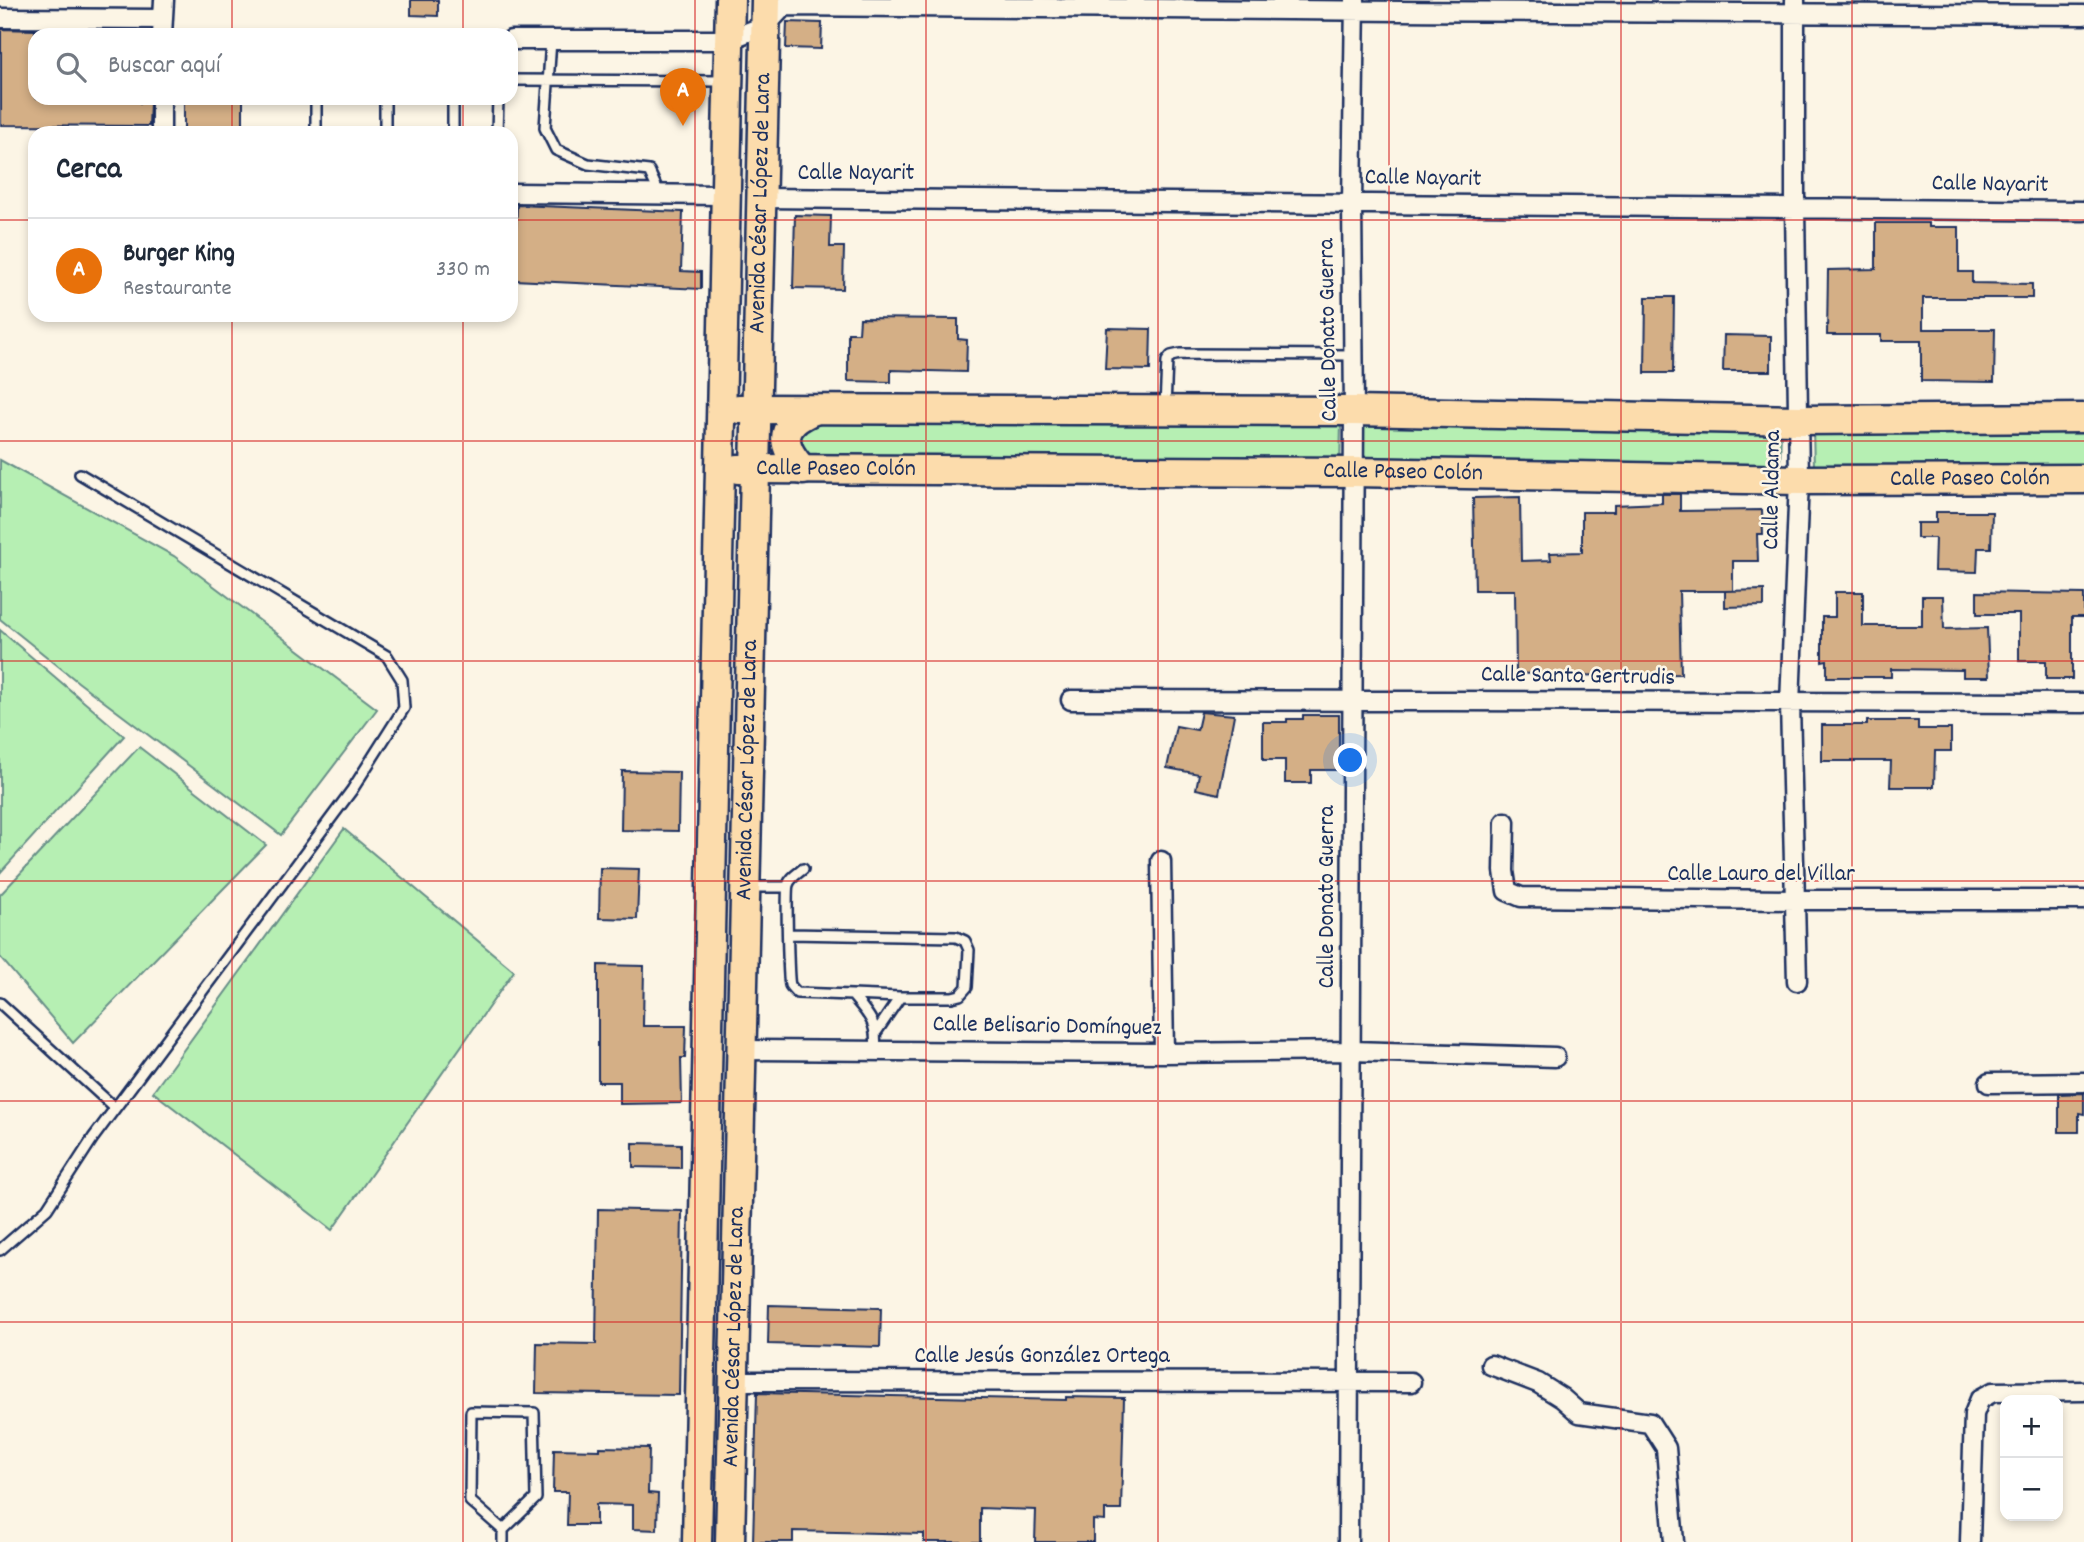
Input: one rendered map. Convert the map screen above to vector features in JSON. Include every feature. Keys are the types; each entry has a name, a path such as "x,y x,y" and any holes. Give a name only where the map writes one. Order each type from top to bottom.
{"main road":[{"name":"Avenida César López de Lara","path":"697,1542 730,0"},
{"name":"Avenida César López de Lara","path":"730,1542 766,12"},
{"path":"722,409 1354,411 1799,420 2084,418"},
{"path":"803,470 789,454 786,432 794,421 814,410"},
{"name":"Calle Paseo Colón","path":"721,468 1354,472 1799,480 2084,479"}],"street":[{"path":"0,18 162,27 164,0"},
{"path":"518,40 729,40 766,12 784,6 1355,5 1795,8 2084,15"},
{"name":"Calle Donato Guerra","path":"1348,1542 1355,5"},
{"name":"Calle Aldama","path":"1795,8 1799,480 1790,704 1797,981"},
{"path":"161,105 161,126"},
{"path":"518,193 724,195"},
{"name":"Calle Nayarit","path":"761,198 2084,211"},
{"name":"Calle Santa Gertrudis","path":"1071,700 2084,704"},
{"name":"Calle Lauro del Villar","path":"1505,822 1504,871 1507,891 1521,897 2084,900"},
{"path":"1161,861 1164,1053"},
{"name":"Calle Belisario Domínguez","path":"742,1050 1164,1053 1352,1051 1555,1057"},
{"path":"1989,1083 2084,1082"},
{"path":"1491,1365 1538,1383 1579,1413 1650,1423 1666,1448 1674,1542"},
{"name":"Calle Jesús González Ortega","path":"734,1381 1411,1382"},
{"path":"1970,1542 1974,1414 1980,1399 1993,1392 2084,1391"}],"lane":[{"path":"551,40 545,128 556,150 588,164 649,171 660,195"},
{"path":"518,80 728,81"},
{"path":"316,105 316,126"},
{"path":"385,105 385,126"},
{"path":"453,105 453,126"},
{"path":"497,126 498,105"},
{"path":"1165,412 1167,361 1171,356 1354,355"},
{"path":"0,1251 47,1209 115,1108 352,790 404,708 402,680 387,656 80,474"},
{"path":"789,934 956,937 965,942 969,950 967,987 960,995 952,997 797,993 791,987 788,971 787,887 791,879 803,869"},
{"path":"746,887 787,887"},
{"path":"852,995 877,1031"},
{"path":"875,1050 877,1031 900,997"},
{"path":"0,1003 115,1108"},
{"path":"503,1530 470,1501 471,1412 534,1413 536,1498 503,1530 503,1542"}],"green space":[{"path":"832,415 1341,421 1340,468 830,464 797,452 797,426"},
{"path":"1360,421 1781,428 1780,467 1360,468"},
{"path":"2084,426 2084,466 1814,468 1813,428"},
{"path":"0,460 174,556 377,709 281,835 78,682 0,619"},
{"path":"0,630 124,736 0,873"},
{"path":"139,747 266,845 73,1043 0,957 0,895"},
{"path":"344,829 514,971 332,1230 153,1092"}],"building":[{"path":"411,0 438,0 438,16 411,15"},
{"path":"787,22 822,23 821,49 786,48"},
{"path":"1,29 28,30 28,105 150,105 149,126 1,125"},
{"path":"184,105 243,105 243,126 184,126"},
{"path":"518,205 683,212 681,271 701,272 701,289 518,280"},
{"path":"795,215 831,216 830,247 844,247 843,289 793,288"},
{"path":"1876,223 1929,223 1929,227 1959,227 1959,272 1972,272 1972,283 2032,284 2032,298 1923,298 1923,329 1995,329 1994,382 1921,381 1921,341 1881,341 1881,335 1827,335 1828,270 1876,269"},
{"path":"1646,297 1674,297 1673,373 1645,373"},
{"path":"860,318 958,319 958,339 967,340 966,372 891,370 891,382 848,381 848,333 859,333"},
{"path":"1107,328 1151,329 1150,370 1105,369"},
{"path":"1724,335 1771,336 1771,371 1723,371"},
{"path":"1662,494 1680,494 1680,511 1762,510 1763,534 1757,534 1758,561 1733,561 1733,591 1679,591 1681,674 1516,674 1515,590 1475,590 1473,498 1520,497 1521,561 1551,560 1550,553 1582,552 1582,512 1614,512 1614,505 1662,503"},
{"path":"1936,512 1992,512 1991,548 1978,548 1977,572 1934,571 1935,538 1917,538 1917,523 1936,523"},
{"path":"1764,590 1764,606 1725,607 1725,591"},
{"path":"1835,592 1863,592 1863,626 1922,626 1922,596 1943,596 1944,629 1987,628 1989,677 1963,677 1963,670 1891,669 1891,677 1827,677 1827,660 1822,661 1822,617 1835,617"},
{"path":"1977,592 2084,594 2084,617 2072,617 2072,679 2046,679 2046,661 2019,661 2019,614 1977,614"},
{"path":"1201,712 1234,715 1219,794 1196,789 1199,774 1167,768 1176,726 1197,730"},
{"path":"1303,715 1339,715 1339,770 1311,770 1311,783 1285,783 1285,760 1263,760 1263,722 1287,722 1287,719 1303,719"},
{"path":"1867,721 1918,721 1918,729 1951,729 1951,751 1935,751 1934,787 1890,787 1891,761 1822,761 1822,725 1867,725"},
{"path":"622,771 679,772 678,831 621,830"},
{"path":"600,868 639,869 637,919 599,918"},
{"path":"598,965 644,966 643,1026 686,1026 685,1058 681,1058 682,1103 620,1104 620,1082 598,1082"},
{"path":"2084,1093 2084,1114 2079,1113 2079,1132 2059,1132 2059,1094"},
{"path":"633,1143 681,1144 681,1168 633,1167"},
{"path":"598,1209 682,1211 679,1395 536,1393 537,1343 596,1344"},
{"path":"769,1305 881,1308 880,1347 768,1344"},
{"path":"757,1393 1066,1400 1066,1397 1124,1398 1121,1510 1105,1510 1105,1521 1093,1520 1093,1542 1035,1542 1036,1510 980,1508 980,1542 924,1542 924,1534 793,1531 793,1542 753,1542"},
{"path":"600,1447 649,1448 648,1493 658,1494 657,1530 633,1529 633,1505 596,1504 596,1525 567,1525 568,1492 553,1492 554,1449 600,1450"}],"place":[{"name":"Burger King","path":"683,126"}]}
